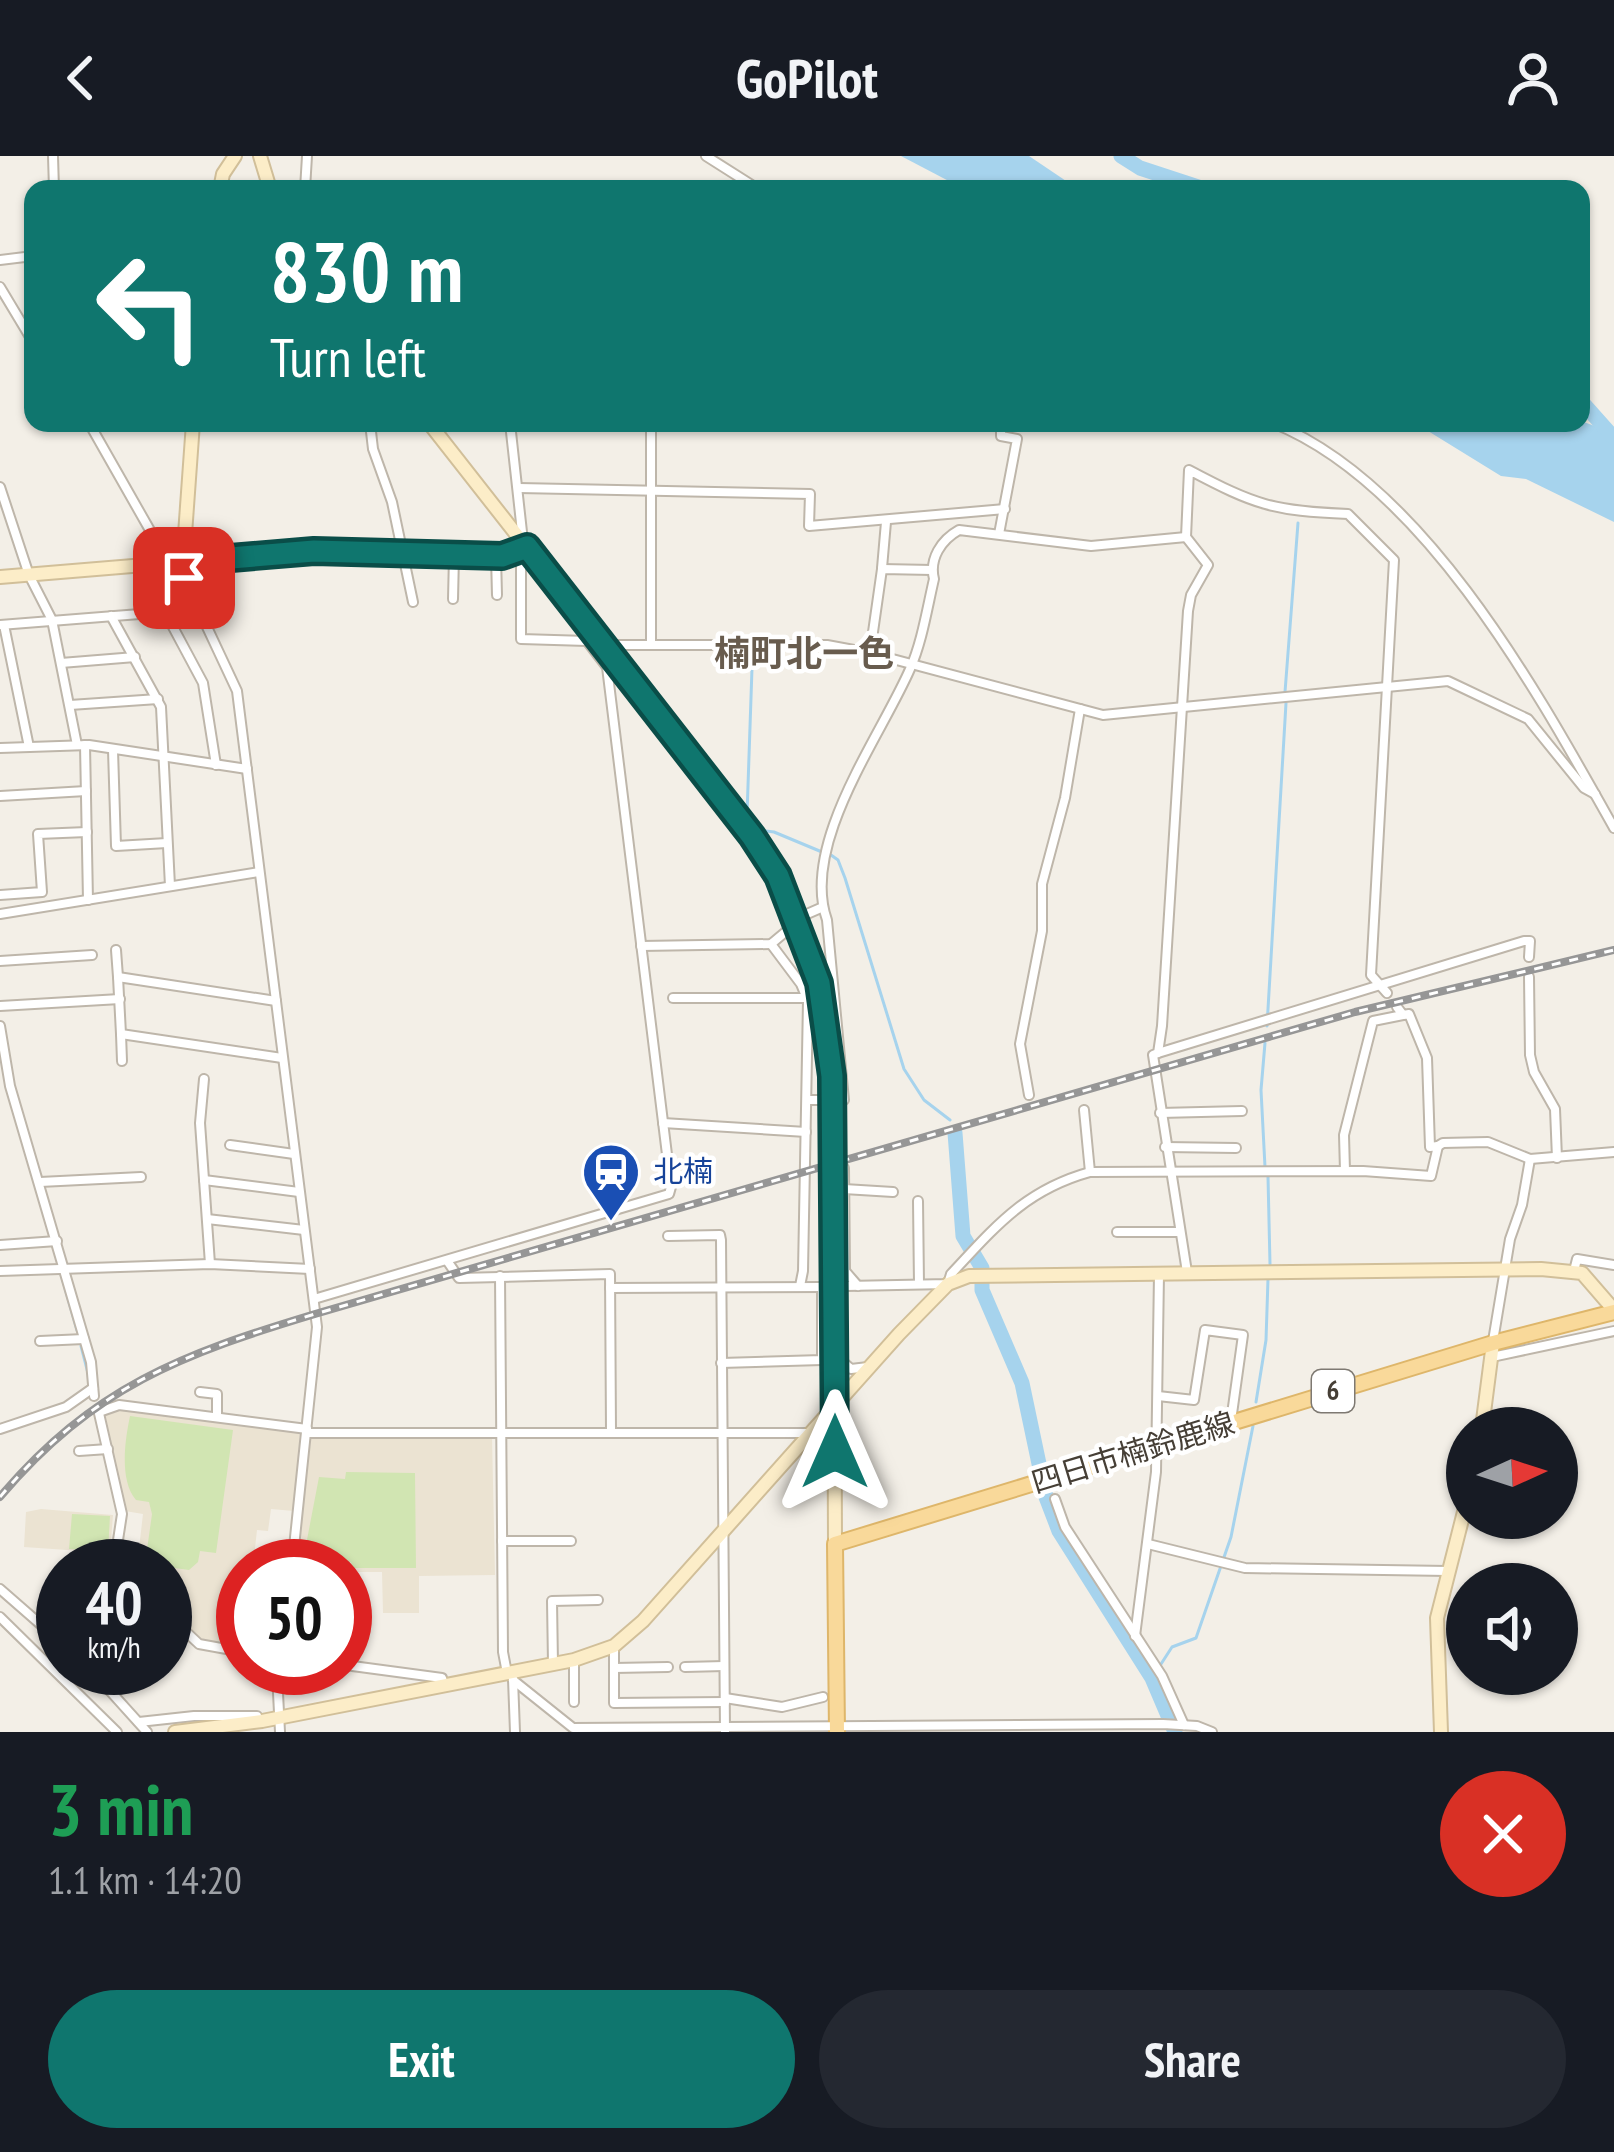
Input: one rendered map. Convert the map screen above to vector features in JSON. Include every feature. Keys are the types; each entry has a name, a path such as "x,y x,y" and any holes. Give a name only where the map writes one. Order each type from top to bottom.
{"main road":[{"name":"四日市楠鈴鹿線","path":"835,1544 1614,1311"},
{"path":"835,1544 837,1729"}],"street":[{"path":"706,156 744,180"},
{"path":"0,287 24,327"},
{"path":"93,432 176,562 235,682 317,1340 295,1539"},
{"path":"176,562 192,432"},
{"path":"371,432 392,502 412,602"},
{"path":"436,432 752,836 778,876 819,983 832,1076 835,1544"},
{"path":"511,432 525,545"},
{"path":"651,432 651,644"},
{"path":"999,534 1017,439 1001,436 1001,432"},
{"path":"1289,432 1346,464 1422,536 1494,634 1614,828"},
{"path":"1158,1053 1188,611 1208,565 1186,537 1189,470 1256,505 1289,512 1348,514 1394,560 1371,975 1384,989"},
{"path":"0,487 29,575 52,620 81,746 88,900"},
{"path":"519,488 810,494 809,526 1005,509"},
{"path":"957,514 958,530"},
{"path":"870,652 886,522"},
{"path":"807,1100 844,1100 823,907 827,853 856,770 913,664 943,539 958,530 1091,546 1186,537"},
{"path":"0,577 314,551 496,556 516,554 525,545"},
{"path":"453,599 454,555"},
{"path":"496,556 496,595"},
{"path":"521,566 521,639 827,645 870,652 1103,715 1448,681 1519,714 1543,734 1584,788 1595,794"},
{"path":"882,569 932,570"},
{"path":"29,747 2,625 165,612 203,683 216,765"},
{"path":"111,616 158,699 170,886"},
{"path":"314,1299 669,1194 607,667 596,640"},
{"path":"61,663 135,657"},
{"path":"69,705 158,699"},
{"path":"1029,1095 1020,1044 1042,931 1042,884 1065,798 1080,709"},
{"path":"0,748 81,746 247,769"},
{"path":"113,749 116,846 167,843"},
{"path":"0,796 86,791"},
{"path":"0,895 42,892 38,834 87,832"},
{"path":"0,914 260,872"},
{"path":"641,946 771,944 823,907"},
{"path":"1186,1272 1153,1055 1384,989 1524,940 1530,940 1529,957"},
{"path":"771,944 807,998 800,1286"},
{"path":"116,950 122,1060"},
{"path":"0,961 92,955"},
{"path":"118,977 276,1001"},
{"path":"1528,977 1530,1055 1555,1108 1557,1158"},
{"path":"673,998 807,998"},
{"path":"0,1006 119,999"},
{"path":"1345,1171 1344,1135 1373,1021 1400,1011 1409,1014 1427,1058 1430,1147 1489,1142 1530,1159 1614,1152"},
{"path":"0,1026 5,1086 40,1182 94,1392 66,1407 0,1429"},
{"path":"121,1034 282,1058"},
{"path":"204,1079 200,1124 210,1264"},
{"path":"1084,1110 1090,1172"},
{"path":"1160,1113 1241,1111"},
{"path":"663,1123 806,1132"},
{"path":"230,1145 294,1154"},
{"path":"175,1732 262,1721 280,1724 444,1685 511,1675 614,1646 633,1632 948,1284 951,1274 1037,1191 1090,1172 1345,1171 1431,1176 1438,1146"},
{"path":"1166,1147 1236,1148"},
{"path":"1485,1407 1505,1268 1530,1159"},
{"path":"844,1168 845,1271 858,1286"},
{"path":"40,1182 141,1177"},
{"path":"204,1180 299,1192"},
{"path":"844,1189 893,1192"},
{"path":"918,1201 920,1284"},
{"path":"207,1219 304,1230"},
{"path":"1117,1232 1179,1232"},
{"path":"668,1236 719,1234 725,1729"},
{"path":"0,1245 52,1241"},
{"path":"1574,1271 1576,1259 1614,1265"},
{"path":"448,1262 459,1278 610,1274 611,1432"},
{"path":"0,1271 210,1264 310,1269"},
{"path":"846,1286 948,1284 982,1275 1505,1268 1574,1271 1588,1277 1614,1311"},
{"path":"1135,1636 1156,1445 1159,1272"},
{"path":"500,1276 503,1652 511,1675 515,1732"},
{"path":"610,1288 823,1286 821,1360 721,1363"},
{"path":"1158,1396 1193,1400 1205,1330 1243,1335 1231,1422"},
{"path":"1492,1350 1614,1330"},
{"path":"40,1341 84,1339"},
{"path":"834,1354 851,1369 870,1366"},
{"path":"200,1392 217,1394 217,1418"},
{"path":"120,1539 122,1514 99,1410 119,1405 307,1431 811,1433"},
{"path":"79,1451 108,1449"},
{"path":"1055,1499 1064,1527 1156,1671 1182,1725"},
{"path":"502,1541 572,1541"},
{"path":"1148,1544 1245,1568 1446,1571"},
{"path":"1441,1732 1436,1618 1446,1582"},
{"path":"0,1589 36,1620"},
{"path":"553,1664 552,1600 598,1600"},
{"path":"0,1617 117,1732"},
{"path":"614,1646 614,1703 725,1700 782,1707 823,1697"},
{"path":"574,1660 574,1702"},
{"path":"685,1667 724,1666"},
{"path":"614,1668 668,1667"},
{"path":"372,1669 442,1678 444,1685"},
{"path":"511,1675 570,1730 1163,1724 1213,1732"},
{"path":"114,1695 147,1732"},
{"path":"139,1722 194,1716 261,1717 262,1721"}],"shaded area":[{"path":"121,1408 300,1431 294,1511 271,1509 268,1531 257,1530 256,1539 216,1539 216,1645 192,1635 192,1539 140,1539 143,1514 125,1511 105,1413"},
{"path":"317,1435 492,1437 495,1575 419,1576 419,1613 383,1613 382,1572 372,1572 372,1539 299,1539 311,1439"},
{"path":"26,1512 113,1515 111,1539 36,1539 36,1548 24,1547"}],"green space":[{"path":"130,1416 233,1430 216,1553 200,1551 192,1567 192,1539 148,1539 149,1502 136,1500 131,1492 125,1448"},
{"path":"346,1472 415,1473 416,1568 372,1568 372,1539 307,1539 319,1477 345,1479"},
{"path":"72,1514 110,1516 109,1539 70,1539"}],"water":[{"path":"901,156 1029,156 1065,180 947,180"},
{"path":"1590,424 1614,433 1614,522 1526,479 1501,476 1430,432 1590,432"}],"waterway":[{"path":"1121,156 1177,180"},
{"path":"1590,411 1614,438"},
{"path":"1285,692 1298,523"},
{"path":"753,639 747,815 759,830 822,852"},
{"path":"1267,1026 1286,703"},
{"path":"831,855 845,878 904,1069 924,1100 950,1120"},
{"path":"1265,1043 1261,1090 1265,1167"},
{"path":"955,1133 963,1236 982,1268 982,1290 1022,1383 1046,1497 1059,1531 1152,1678 1175,1732"},
{"path":"1268,1177 1270,1264"},
{"path":"61,1274 77,1330"},
{"path":"1256,1402 1266,1340 1268,1279"},
{"path":"81,1346 88,1373"},
{"path":"1152,1678 1172,1647 1196,1638 1231,1537 1253,1426"}],"railway":[{"path":"0,1497 35,1459 105,1401 181,1360 267,1329 1355,1012 1614,950"}],"place":[{"name":"北楠","path":"611,1223"}],"district":[{"name":"楠町北一色","path":"804,653"}],"route":[{"path":"184,578 183,562 237,556 314,551 502,556 527,547 752,836 778,876 819,983 832,1076 835,1452"}]}
